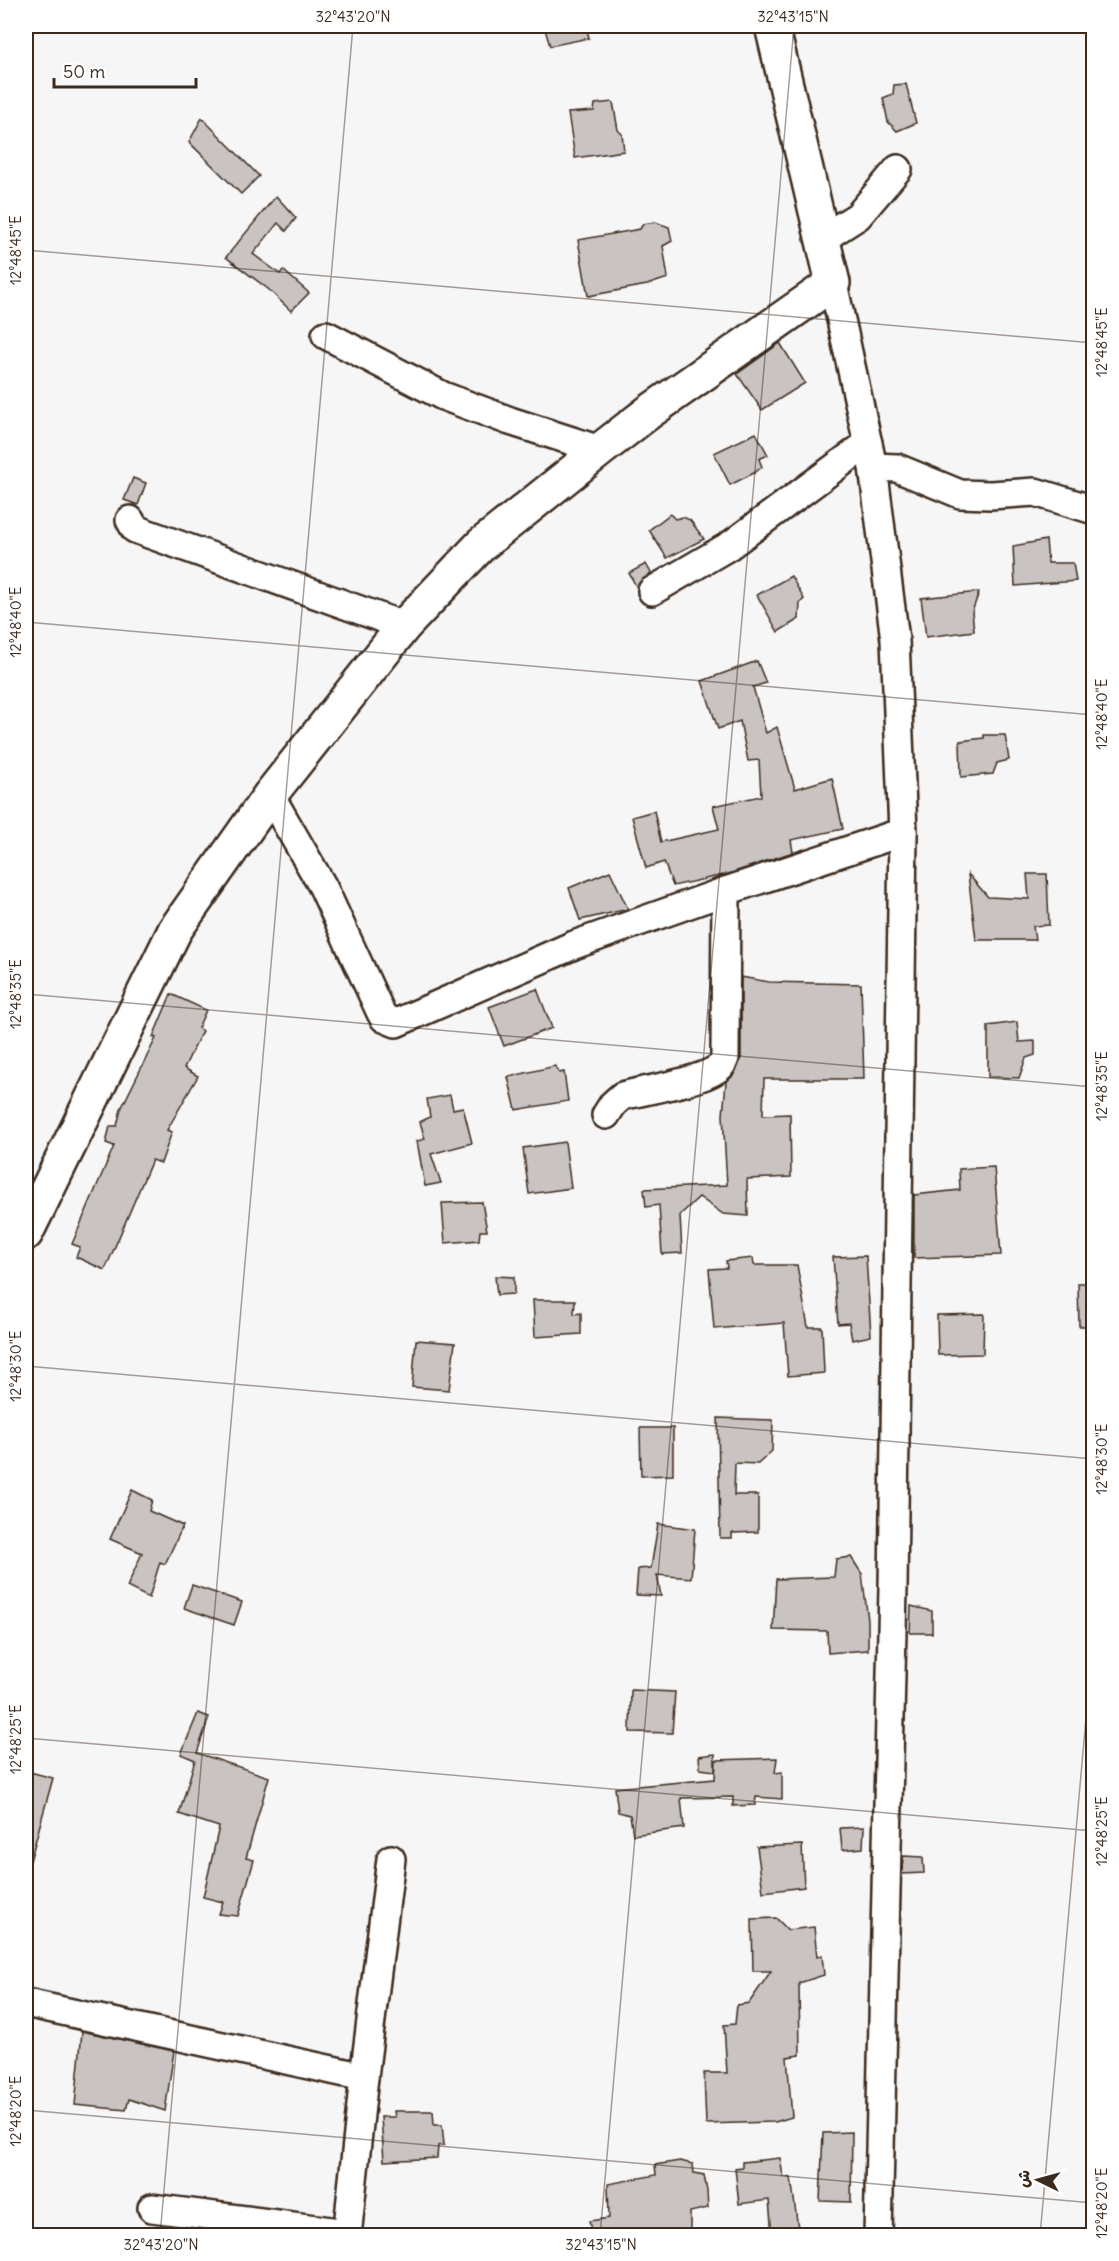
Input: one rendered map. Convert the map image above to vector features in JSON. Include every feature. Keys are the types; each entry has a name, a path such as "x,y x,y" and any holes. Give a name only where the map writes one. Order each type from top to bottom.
{"main road":[{"path":"26,1233 175,930 270,795 404,626 481,546 600,450 649,412 833,284 772,26"}],"street":[{"path":"822,239 858,216 898,170"},
{"path":"833,284 871,455 895,640 903,832 893,1588 878,2235"},
{"path":"326,335 443,396 600,450"},
{"path":"871,455 960,494 1035,492 1094,510"},
{"path":"652,591 729,546 871,455"},
{"path":"129,520 135,529 404,626"},
{"path":"270,795 323,887 381,1013 390,1022 402,1022 574,945 903,832"},
{"path":"606,1115 622,1096 692,1079 716,1071 722,1065 725,1058 726,891"},
{"path":"152,2208 347,2234 391,1859"},
{"path":"26,2003 364,2077"}],"building":[{"path":"544,26 586,26 589,38 550,46"},
{"path":"906,84 916,123 897,131 888,122 883,98 893,94 894,85"},
{"path":"613,102 624,151 575,158 568,113 594,111 595,104"},
{"path":"202,118 259,176 241,194 189,142"},
{"path":"276,196 296,218 286,231 278,223 253,254 280,274 283,270 309,293 291,311 268,289 226,257"},
{"path":"655,222 669,227 672,241 663,246 668,278 647,285 588,296 578,240 640,229 643,224"},
{"path":"780,343 805,383 762,410 737,374"},
{"path":"756,433 768,455 759,459 762,467 730,485 714,453"},
{"path":"133,478 146,483 138,505 124,500"},
{"path":"670,514 675,519 683,517 690,520 704,539 667,558 649,530"},
{"path":"1046,540 1048,563 1073,563 1076,581 1015,586 1013,546"},
{"path":"646,564 651,573 639,583 637,588 629,573"},
{"path":"791,576 804,599 800,603 799,619 778,632 757,595"},
{"path":"979,592 972,612 974,631 926,637 921,598"},
{"path":"757,661 766,683 753,687 766,733 777,727 795,789 832,778 843,829 791,840 793,852 728,874 673,886 664,862 646,868 632,817 654,811 661,842 719,829 713,806 761,796 759,760 748,761 740,721 718,729 702,681"},
{"path":"984,735 1005,735 1009,760 997,763 993,774 961,777 960,741 984,738"},
{"path":"610,871 628,909 580,920 569,888"},
{"path":"968,874 988,897 1029,899 1027,874 1047,874 1049,925 1033,926 1035,940 976,940"},
{"path":"741,977 769,982 861,984 864,1079 764,1079 763,1115 790,1114 791,1177 747,1179 748,1216 723,1214 699,1197 680,1215 682,1253 662,1254 659,1205 646,1207 644,1189 727,1185 723,1115 726,1082 734,1074 741,1059"},
{"path":"537,989 552,1028 504,1046 489,1007"},
{"path":"171,994 206,1010 198,1028 202,1031 184,1068 198,1076 167,1130 172,1132 161,1163 152,1160 105,1270 76,1257 80,1247 72,1244 114,1146 106,1143 110,1126 117,1126 121,1109 156,1038 153,1037"},
{"path":"1017,1022 1019,1042 1035,1041 1035,1055 1026,1058 1019,1078 988,1077 988,1026"},
{"path":"555,1066 559,1073 564,1072 568,1101 516,1110 508,1077"},
{"path":"450,1095 453,1109 463,1107 472,1143 431,1154 441,1183 425,1186 417,1141 425,1139 420,1122 430,1117 427,1099"},
{"path":"565,1142 571,1188 529,1194 523,1148"},
{"path":"994,1167 1001,1255 914,1258 914,1195 960,1190 959,1169"},
{"path":"482,1202 487,1231 480,1231 479,1240 445,1243 442,1203"},
{"path":"866,1256 871,1336 852,1340 849,1323 838,1324 833,1257"},
{"path":"753,1258 754,1265 797,1265 808,1327 822,1327 824,1373 788,1376 784,1323 714,1329 709,1269 727,1268 726,1261"},
{"path":"495,1276 514,1277 514,1294 497,1295"},
{"path":"1078,1283 1094,1283 1094,1326 1079,1326"},
{"path":"533,1300 575,1300 574,1314 581,1313 581,1334 535,1337"},
{"path":"984,1314 983,1354 938,1355 937,1315"},
{"path":"416,1340 455,1343 449,1390 412,1387"},
{"path":"718,1418 773,1420 772,1451 758,1464 735,1463 734,1495 758,1495 758,1532 732,1533 732,1538 720,1538"},
{"path":"640,1428 673,1428 673,1475 641,1476"},
{"path":"132,1490 152,1500 149,1511 183,1526 165,1564 160,1562 149,1598 127,1587 142,1553 110,1539"},
{"path":"658,1524 695,1529 691,1578 657,1575 661,1596 636,1595 638,1569 651,1568"},
{"path":"851,1557 862,1574 868,1620 868,1650 828,1653 827,1631 773,1630 776,1579 834,1577 836,1559"},
{"path":"192,1585 242,1602 234,1625 184,1608"},
{"path":"911,1606 932,1611 932,1633 910,1633"},
{"path":"631,1690 675,1692 672,1733 630,1732"},
{"path":"198,1713 209,1717 197,1753 269,1777 246,1858 254,1860 238,1916 219,1914 223,1902 203,1897 219,1827 179,1814 195,1760 181,1754"},
{"path":"715,1754 715,1771 700,1769 699,1756"},
{"path":"777,1758 775,1773 782,1772 782,1799 756,1797 755,1805 733,1806 733,1797 681,1798 684,1828 633,1835 630,1815 618,1812 615,1788 715,1779 716,1760"},
{"path":"26,1771 53,1778 30,1861 26,1860"},
{"path":"864,1827 863,1848 842,1850 840,1828"},
{"path":"802,1845 804,1887 763,1892 757,1847"},
{"path":"903,1856 923,1857 924,1873 902,1874"},
{"path":"776,1918 788,1930 814,1927 817,1957 822,1955 824,1975 799,1983 800,2055 787,2057 792,2117 775,2122 706,2124 704,2073 727,2073 724,2025 735,2024 737,2005 749,2003 771,1971 753,1971 752,1919"},
{"path":"82,2031 174,2051 165,2111 129,2099 126,2110 75,2105"},
{"path":"394,2111 433,2111 434,2125 442,2125 444,2145 438,2146 437,2158 384,2161 381,2117 395,2117"},
{"path":"852,2132 851,2202 820,2201 823,2133"},
{"path":"780,2158 783,2176 791,2178 799,2235 772,2235 769,2200 739,2204 735,2168 742,2167 742,2162"},
{"path":"680,2161 693,2164 694,2173 704,2175 707,2191 708,2208 690,2212 690,2235 640,2235 640,2233 592,2235 589,2221 609,2218 608,2184 656,2175 655,2165"}]}
